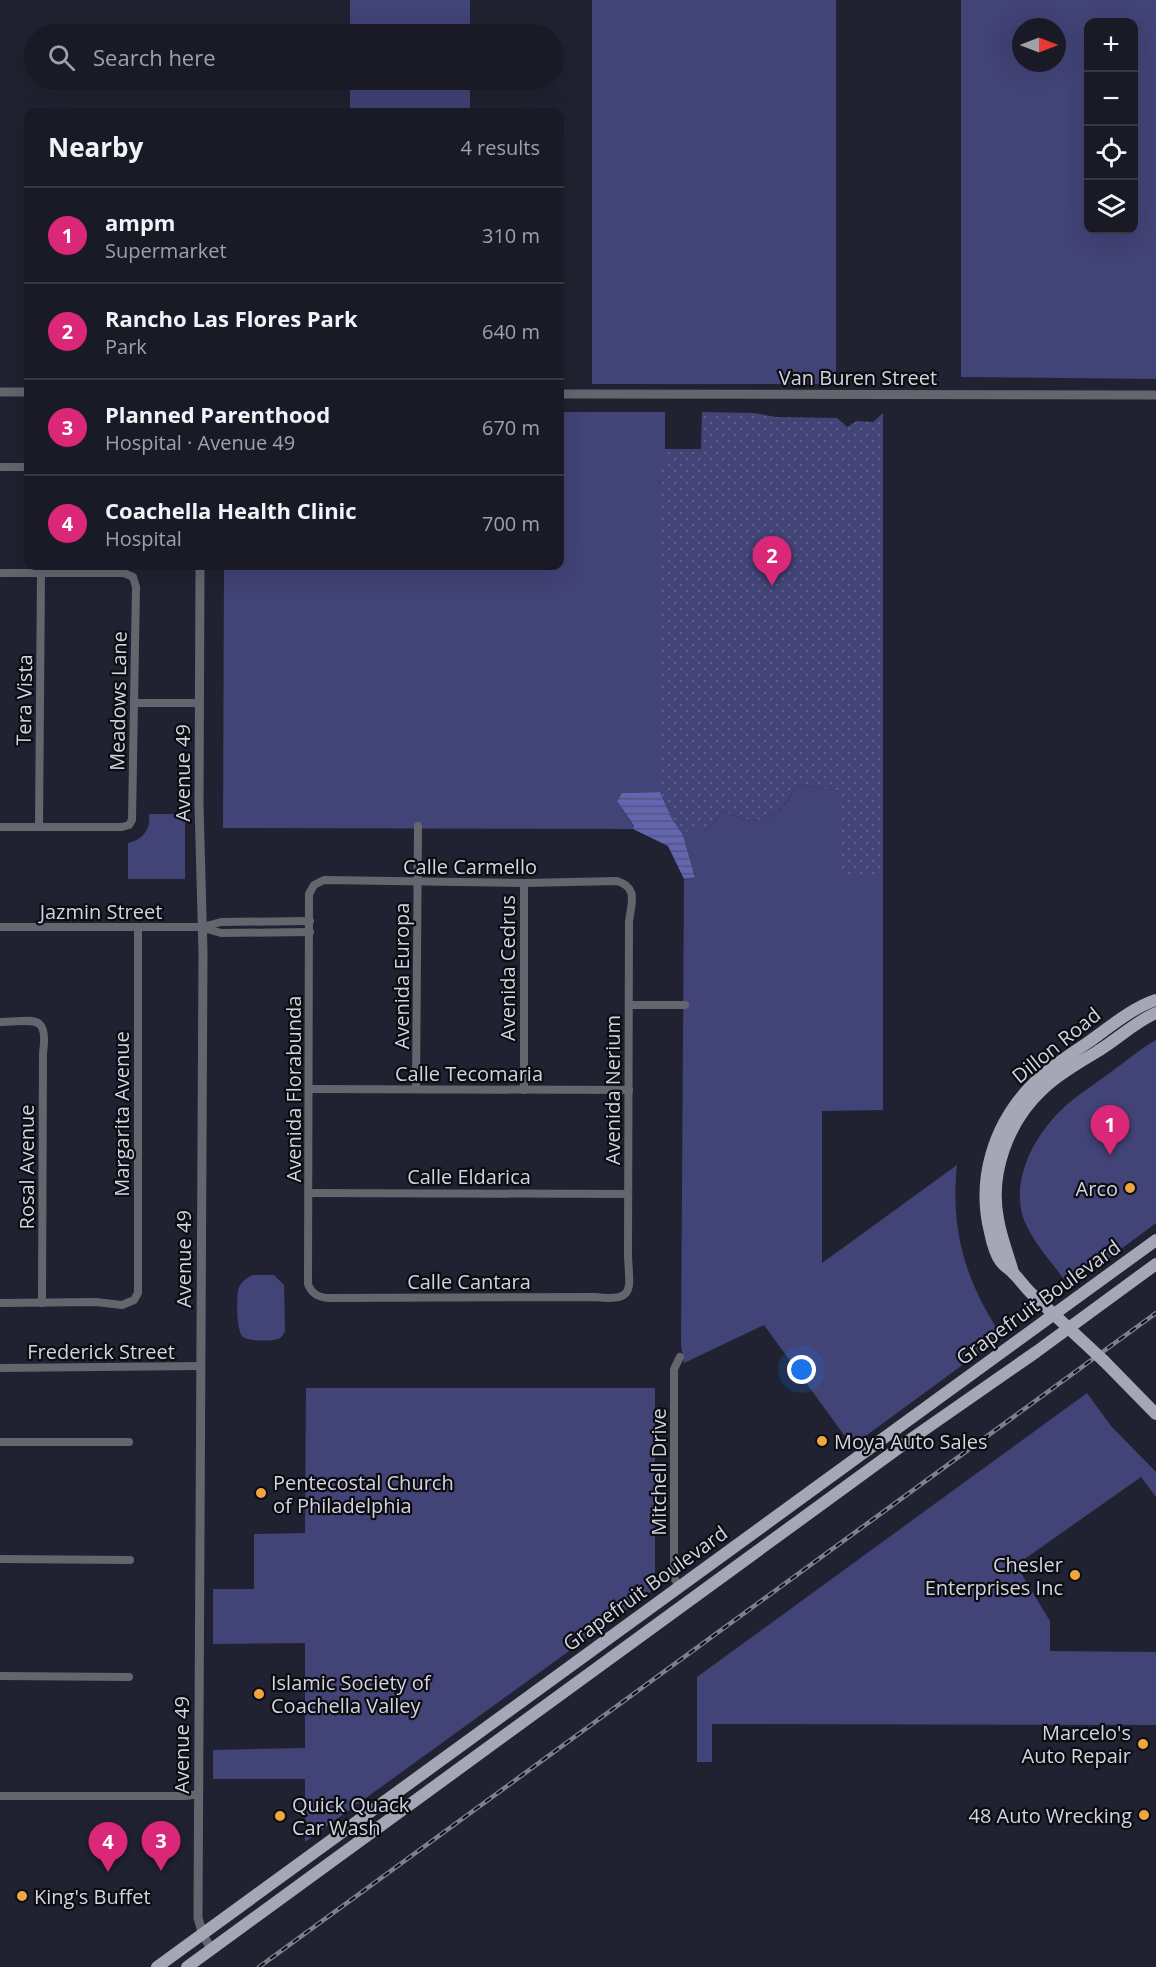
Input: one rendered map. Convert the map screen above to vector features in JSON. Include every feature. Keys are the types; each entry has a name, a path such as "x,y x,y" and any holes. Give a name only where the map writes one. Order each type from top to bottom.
{"main road":[{"name":"Dillon Road","path":"1156,1000 1131,1012 1052,1068 1018,1101 1001,1128 987,1170 986,1208 989,1229 1001,1263 1013,1272 1033,1295 1156,1414"},
{"name":"Dillon Road","path":"1013,1272 998,1218 997,1171 1008,1139 1020,1116 1032,1100 1058,1077 1156,1013"},
{"name":"Grapefruit Boulevard","path":"157,1967 1156,1240"},
{"name":"Grapefruit Boulevard","path":"187,1967 902,1446 1156,1264"},
{"path":"540,1710 561,1685 667,1609 676,1600 680,1587"}],"street":[{"path":"0,392 24,392"},
{"name":"Van Buren Street","path":"564,394 1156,395"},
{"path":"0,466 24,467"},
{"name":"Avenue 49","path":"200,570 199,805 203,927 198,1918 202,1935 212,1950"},
{"path":"0,573 41,573"},
{"name":"Meadows Lane","path":"39,827 117,827 129,825 132,820 136,587 133,578 124,573 41,573"},
{"name":"Tera Vista","path":"39,827 41,573"},
{"path":"134,703 200,703"},
{"name":"Avenida Europa","path":"416,1089 418,826"},
{"path":"0,827 39,827"},
{"name":"Calle Carmello","path":"314,885 331,880 524,883 617,881 627,885"},
{"name":"Avenida Cedrus","path":"524,883 524,1090"},
{"name":"Avenida Florabunda","path":"314,885 309,894 308,1284 314,1294"},
{"name":"Avenida Nerium","path":"624,1295 630,1285 628,1255 629,922 632,895 627,885"},
{"path":"203,927 221,922 310,921"},
{"name":"Jazmin Street","path":"0,927 203,927"},
{"name":"Margarita Avenue","path":"42,1303 96,1302 122,1305 134,1300 138,1293 138,927"},
{"path":"203,927 221,933 310,932"},
{"path":"629,1005 685,1005"},
{"name":"Rosal Avenue","path":"0,1022 36,1021 44,1031 42,1303"},
{"name":"Calle Tecomaria","path":"310,1089 629,1090"},
{"name":"Calle Eldarica","path":"310,1192 628,1194"},
{"name":"Calle Cantara","path":"314,1294 324,1298 594,1297 614,1299 624,1295"},
{"path":"0,1303 42,1303"},
{"name":"Mitchell Drive","path":"680,1357 675,1369 675,1578 680,1587"},
{"name":"Frederick Street","path":"0,1368 201,1366"},
{"path":"0,1442 129,1442"},
{"path":"0,1559 130,1560"},
{"path":"0,1676 129,1677"},
{"path":"0,1796 186,1796 199,1794"}],"shaded area":[{"path":"350,0 470,0 470,24 350,24"},
{"path":"592,0 836,0 836,384 592,384"},
{"path":"961,0 1156,0 1156,379 961,377"},
{"path":"350,90 470,90 470,108 350,108"},
{"path":"564,412 665,412 665,459 660,484 660,792 622,793 617,801 634,827 633,829 223,828 224,570 564,570"},
{"path":"702,412 837,418 847,427 857,421 873,422 883,413 883,878 839,878 839,791 796,784 784,805 767,818 747,820 724,810 706,831 697,823 683,835 671,817 660,792 660,484 665,449 701,449"},
{"path":"796,784 840,791 839,878 883,878 883,1110 822,1111 822,1263 957,1165 956,1212 963,1255 979,1296 1002,1336 852,1446 764,1325 684,1363 681,1345 684,880 695,876 683,835 697,822 706,831 724,810 747,820 767,818 784,805"},
{"path":"660,792 671,817 683,835 695,877 684,879 668,846 633,829 634,826 617,801 622,793"},
{"path":"149,814 185,814 185,879 128,879 128,843 145,833 149,824"},
{"path":"1156,1040 1156,1223 1070,1287 1036,1243 1025,1223 1020,1198 1025,1167 1031,1152 1048,1125 1070,1102"},
{"path":"253,1275 274,1275 284,1285 285,1331 277,1339 250,1339 241,1334 237,1313 238,1291 242,1283"},
{"path":"306,1388 655,1388 655,1589 305,1842 305,1779 213,1779 213,1750 305,1748 305,1643 213,1644 213,1589 254,1589 254,1534 305,1533"},
{"path":"1087,1393 1111,1426 1156,1472 1156,1497 1141,1477 1016,1565 1050,1621 1050,1651 1156,1652 1156,1725 712,1724 712,1762 697,1762 697,1677"}],"railway":[{"path":"259,1967 1156,1313"}],"place":[{"name":"Rancho Las Flores Park","path":"772,586"},
{"name":"ampm","path":"1110,1155"},
{"name":"Arco","path":"1130,1188"},
{"name":"Moya Auto Sales","path":"822,1441"},
{"name":"Pentecostal Church of Philadelphia","path":"261,1493"},
{"name":"Chesler Enterprises Inc","path":"1075,1575"},
{"name":"Islamic Society of Coachella Valley","path":"259,1694"},
{"name":"Marcelo's Auto Repair","path":"1143,1744"},
{"name":"48 Auto Wrecking","path":"1144,1815"},
{"name":"Quick Quack Car Wash","path":"280,1816"},
{"name":"Planned Parenthood","path":"161,1871"},
{"name":"Coachella Health Clinic","path":"108,1872"},
{"name":"King's Buffet","path":"22,1896"}]}
